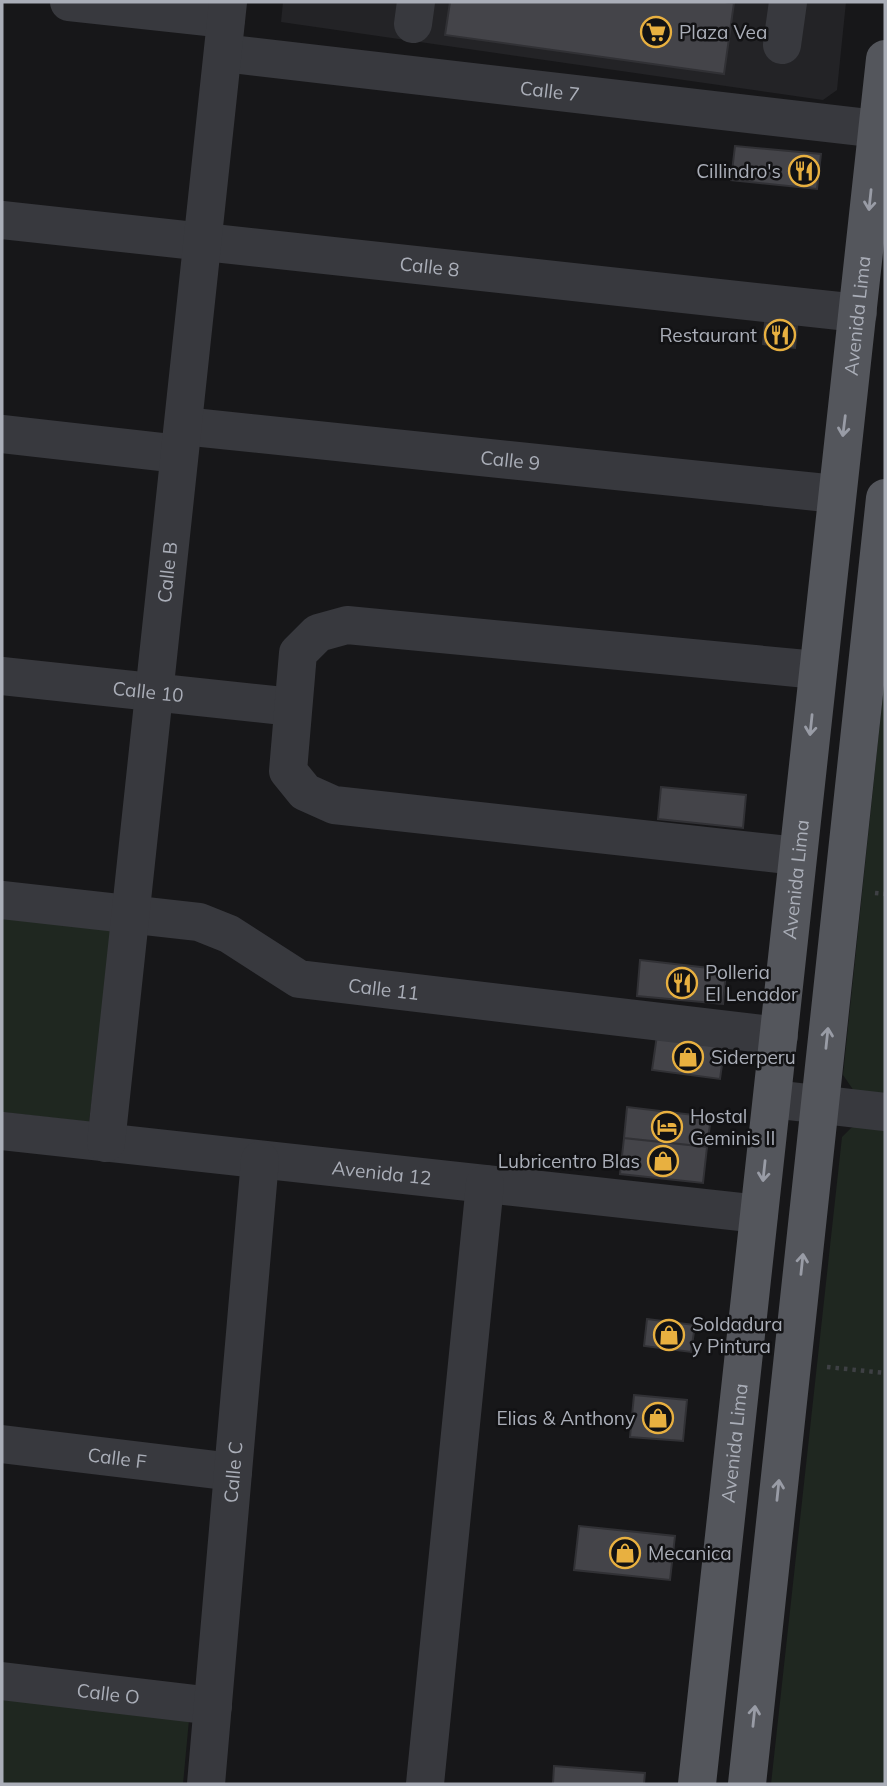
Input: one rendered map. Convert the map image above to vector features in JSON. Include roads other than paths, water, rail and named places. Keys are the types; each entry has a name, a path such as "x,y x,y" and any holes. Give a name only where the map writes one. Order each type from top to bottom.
{"main road":[{"name":"Avenida Lima","path":"697,1784 885,59"},
{"path":"747,1784 819,1105 879,613 885,498"}],"street":[{"name":"Calle 7","path":"69,2 878,129"},
{"path":"782,46 788,2"},
{"name":"Calle B","path":"106,1143 226,25"},
{"name":"Calle 8","path":"2,220 858,313"},
{"name":"Calle 9","path":"2,434 181,440 836,494"},
{"path":"797,856 334,805 305,792 288,771 298,653 318,633 347,625 817,670"},
{"name":"Calle 10","path":"2,676 293,707"},
{"name":"Calle 11","path":"2,900 199,922 229,934 299,979 779,1036"},
{"path":"772,1099 885,1112"},
{"name":"Avenida 12","path":"2,1131 759,1214"},
{"name":"Calle C","path":"206,1784 261,1160"},
{"path":"425,1784 485,1184"},
{"name":"Calle F","path":"2,1444 233,1472"},
{"name":"Calle O","path":"2,1681 213,1706"}],"place":[{"name":"Plaza Vea","path":"656,32"},
{"name":"Cillindro's","path":"804,171"},
{"name":"Restaurant","path":"780,335"},
{"name":"Polleria El Lenador","path":"682,983"},
{"name":"Siderperu","path":"688,1057"},
{"name":"Hostal Geminis II","path":"667,1127"},
{"name":"Lubricentro Blas","path":"663,1161"},
{"name":"Soldadura y Pintura","path":"669,1335"},
{"name":"Elias & Anthony","path":"658,1418"},
{"name":"Mecanica","path":"625,1553"}]}
